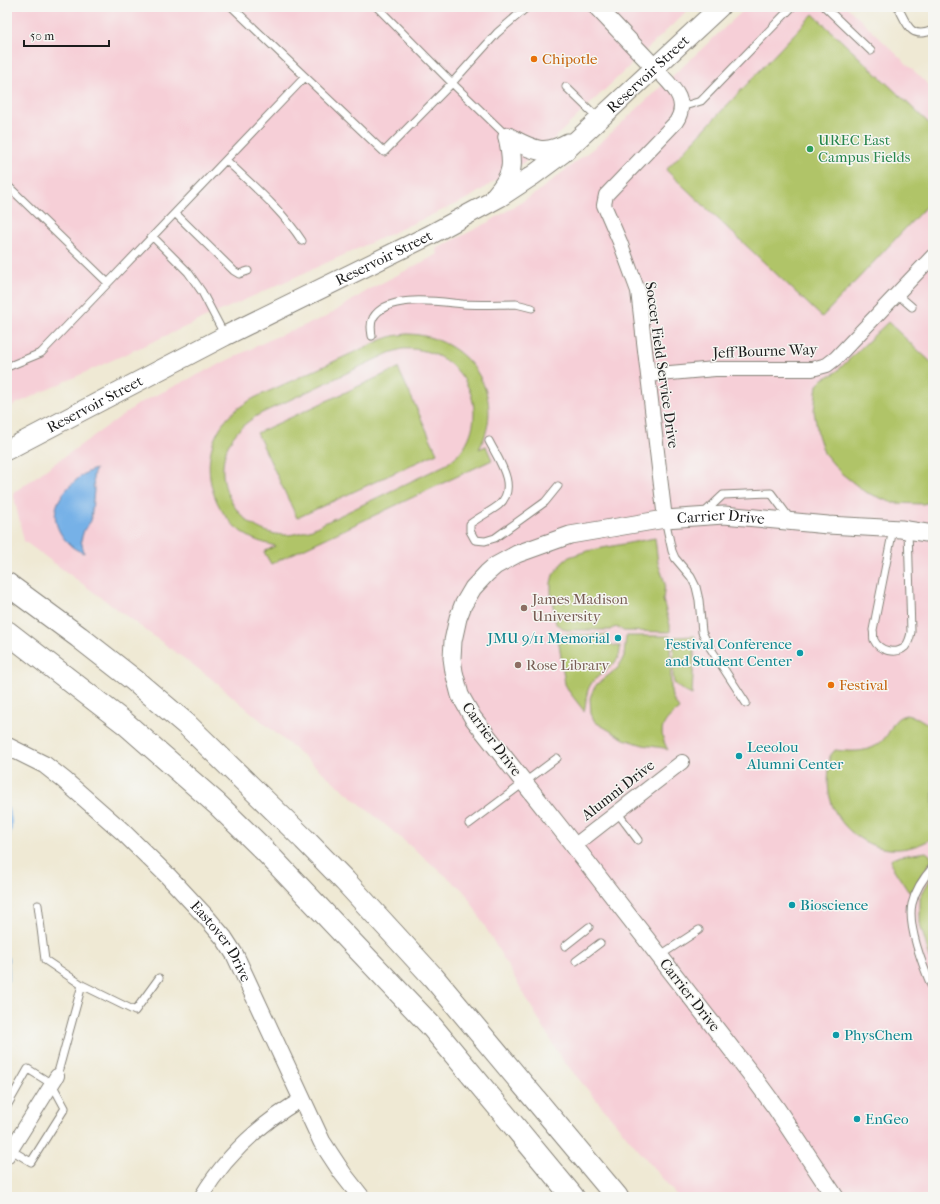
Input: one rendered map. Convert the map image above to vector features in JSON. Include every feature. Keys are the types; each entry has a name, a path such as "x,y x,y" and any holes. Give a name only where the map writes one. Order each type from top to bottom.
{"highway":[{"path":"7,584 134,680 206,743 304,839 345,881 433,977 617,1197"},
{"path":"7,632 126,724 217,804 265,850 432,1027 573,1197"}],"main road":[{"name":"Reservoir Street","path":"7,450 225,336 428,236 485,206 532,176 563,153 600,120 716,9"},
{"path":"508,137 529,148 548,151 558,148 584,134"},
{"path":"485,206 508,180 511,173 512,156 508,137"}],"street":[{"path":"597,7 676,92 681,101 681,107"},
{"name":"Soccer Field Service Drive","path":"665,519 638,291 620,242 604,206 606,194 676,122 681,114 681,107"},
{"name":"Jeff Bourne Way","path":"648,375 715,370 812,370 822,367 836,358 933,256"},
{"name":"Carrier Drive","path":"834,1197 765,1093 473,718 464,704 457,685 452,658 453,641 458,618 466,599 473,588 490,570 504,560 523,551 570,535 665,519 724,515 901,529 933,534"},
{"name":"Eastover Drive","path":"7,746 45,765 64,780 132,841 168,876 208,918 224,938 235,955 322,1142 343,1174 361,1197"},
{"name":"Alumni Drive","path":"574,846 682,762"},
{"path":"10,1147 54,1080"},
{"path":"201,1197 223,1166 251,1137 277,1115 302,1099"}],"lane":[{"path":"232,7 384,152 452,83 497,33 527,7"},
{"path":"377,7 508,137"},
{"path":"681,107 700,101 792,7"},
{"path":"825,7 871,51"},
{"path":"898,7 910,29 918,34 925,34 933,30"},
{"path":"7,367 41,353 305,77"},
{"path":"566,87 600,120"},
{"path":"226,160 284,216 294,227 302,240"},
{"path":"7,185 108,283"},
{"path":"176,213 234,271 239,274 248,271"},
{"path":"153,237 188,272 202,292 225,336"},
{"path":"897,294 912,307"},
{"path":"372,336 370,327 373,318 386,307 404,301 516,304 532,308"},
{"path":"489,441 504,469 507,484 506,496 499,505 470,524 470,530 475,540 485,541 495,538 545,502 558,486"},
{"path":"702,516 723,495 772,493 792,521"},
{"path":"665,519 675,558 691,577 696,586 702,632 709,646 746,703"},
{"path":"901,529 910,640 904,648 896,651 887,651 880,647 874,640 874,630 901,529"},
{"path":"469,824 557,758"},
{"path":"617,812 638,840"},
{"path":"933,867 922,882 912,905 912,922 917,946 933,990"},
{"path":"38,905 45,960 82,985 135,1011 159,978"},
{"path":"565,946 588,927"},
{"path":"659,956 700,930"},
{"path":"576,961 600,943"},
{"path":"10,1147 31,1162 64,1108 54,1080 82,985"},
{"path":"7,1106 28,1069 54,1080"}],"shaded area":[{"path":"7,7 691,7 541,151 469,198 7,408"},
{"name":"James Madison University","path":"747,7 847,7 933,89 933,1197 678,1197 561,1058 465,892 208,676 24,541 13,493 140,403 273,338 326,317 370,289 438,254 436,249 487,223 536,193 600,143"}],"green space":[{"name":"UREC East Campus Fields","path":"813,14 933,127 933,199 822,317 666,170"},
{"path":"888,322 933,364 933,501 923,504 893,503 865,492 841,473 824,453 818,435 814,411 817,385 823,379 835,373"},
{"path":"407,334 429,337 448,345 464,357 477,372 485,389 489,408 487,429 479,449 486,446 492,460 271,564 264,552 275,546 249,537 234,526 224,514 217,501 209,472 213,442 220,428 235,411 254,398 381,340","holes":["402,349 421,350 438,356 453,366 464,379 471,395 474,412 472,429 464,447 456,456 447,464 303,532 288,535 272,533 258,528 245,519 235,507 228,494 224,479 223,464 227,448 233,437 241,428 260,414 389,353"]},
{"path":"398,368 437,453 297,518 257,433"},
{"path":"655,538 658,563 665,583 663,600 670,625 670,632 623,631 617,628 610,630 566,630 556,624 551,593 551,583 553,575 562,563 569,557 587,551"},
{"path":"566,634 607,635 611,644 620,646 618,659 610,668 595,679 589,687 584,711 565,684 558,637"},
{"path":"626,636 670,636 671,690 672,697 679,709 665,722 663,727 663,737 668,750 643,745 624,739 595,722 591,714 590,698 593,690 597,684 618,668 624,656"},
{"path":"695,636 692,695 682,690 674,683 674,637"},
{"path":"906,715 918,718 933,727 933,838 911,847 890,849 879,847 859,838 843,824 838,817 829,795 828,778 830,756 835,750 861,751 873,747 883,740 897,719"},
{"path":"926,852 930,855 932,860 919,879 914,891 908,891 891,865 891,860 894,857"},
{"path":"933,874 933,968 920,924 920,897"}],"water":[{"path":"96,469 93,475 94,490 91,521 84,530 81,540 84,553 73,548 63,537 56,522 55,514 60,498 66,490 83,474"}],"waterway":[{"path":"7,809 10,817 7,840"},
{"path":"7,958 7,980"}],"place":[{"name":"Chipotle","path":"534,59"},
{"name":"UREC East Campus Fields","path":"810,149"},
{"name":"James Madison University","path":"524,608"},
{"name":"JMU 9/11 Memorial","path":"618,638"},
{"name":"Festival Conference and Student Center","path":"800,653"},
{"name":"Rose Library","path":"518,665"},
{"name":"Festival","path":"831,685"},
{"name":"Leeolou Alumni Center","path":"739,756"},
{"name":"Bioscience","path":"792,905"},
{"name":"PhysChem","path":"836,1035"},
{"name":"EnGeo","path":"857,1119"}]}
